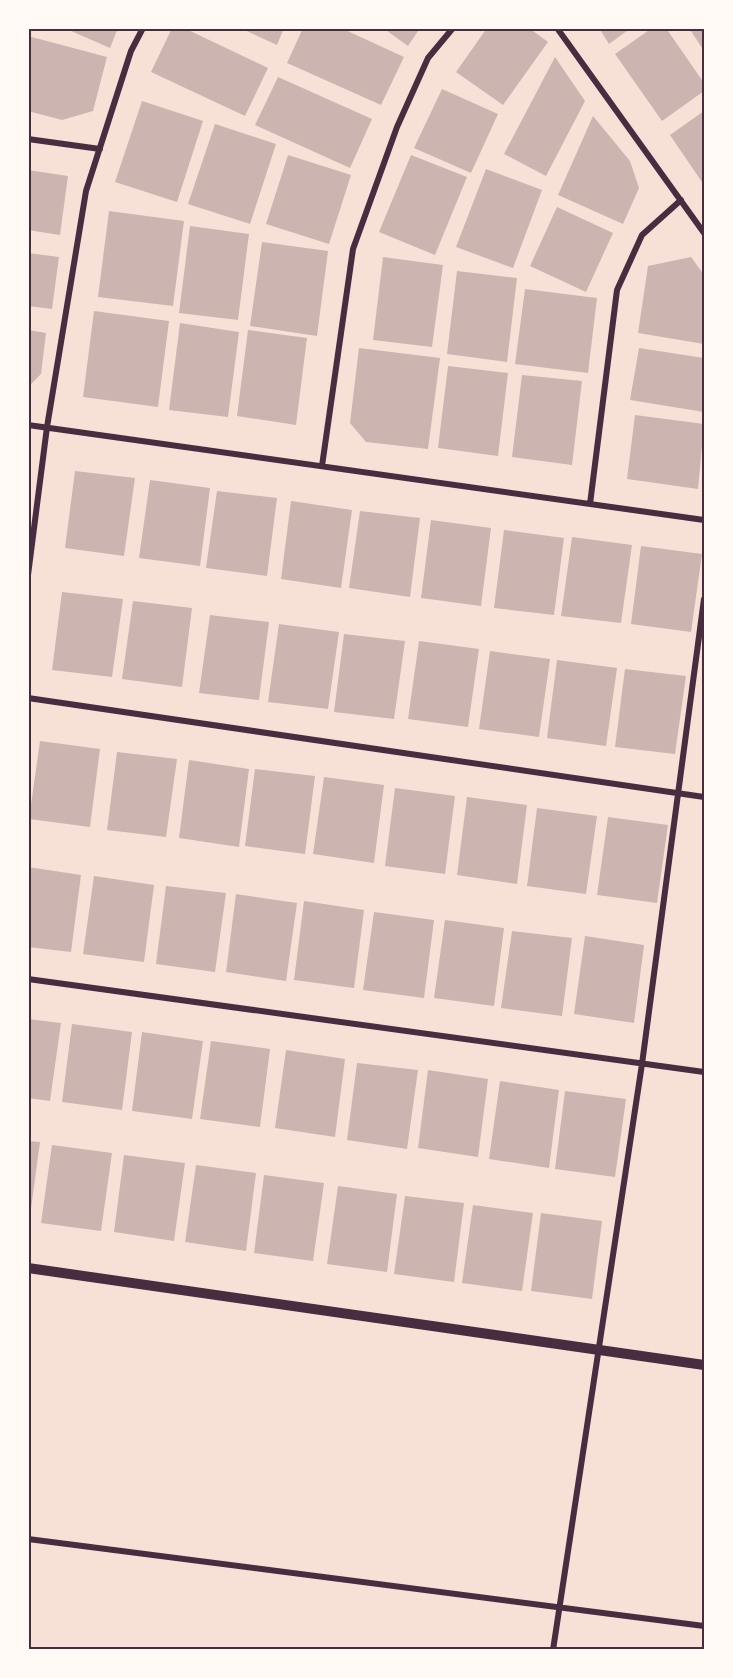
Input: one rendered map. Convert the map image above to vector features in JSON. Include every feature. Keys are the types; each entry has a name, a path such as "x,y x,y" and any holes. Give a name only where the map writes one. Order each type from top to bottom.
{"street":[{"path":"28,574 47,428 86,191 131,51 143,28"},
{"path":"322,466 353,249 397,127 428,58 453,28"},
{"path":"557,28 705,232"},
{"path":"28,139 100,149"},
{"path":"590,504 617,290 642,235 681,200"},
{"path":"28,425 705,520"},
{"path":"553,1650 642,1064 705,599"},
{"path":"28,698 705,797"},
{"path":"28,978 705,1072"},
{"path":"28,1268 705,1365"},
{"path":"28,1539 705,1626"}],"building":[{"path":"72,28 118,28 110,48 71,31"},
{"path":"172,28 184,28 268,68 245,116 151,72"},
{"path":"240,28 284,28 277,45"},
{"path":"303,28 341,28 404,57 381,105 287,63"},
{"path":"383,28 420,28 408,46"},
{"path":"487,28 529,28 548,42 503,105 456,72"},
{"path":"599,28 631,28 609,44"},
{"path":"652,28 666,28 704,83 704,91 662,121 615,54"},
{"path":"689,28 704,28 704,51"},
{"path":"28,36 107,57 93,111 62,120 28,111"},
{"path":"555,57 585,101 546,176 504,154"},
{"path":"278,77 372,119 350,168 255,125"},
{"path":"442,89 498,114 471,173 414,148"},
{"path":"142,101 203,121 177,202 115,182"},
{"path":"704,111 704,185 670,135"},
{"path":"593,116 630,161 639,188 623,224 558,195"},
{"path":"215,124 276,144 250,224 188,204"},
{"path":"288,155 351,175 329,244 266,224"},
{"path":"411,155 467,177 435,255 379,232"},
{"path":"486,169 542,190 513,268 456,247"},
{"path":"28,170 68,176 60,235 28,230"},
{"path":"557,207 613,233 586,292 530,266"},
{"path":"109,211 184,221 173,306 98,297"},
{"path":"190,226 249,234 238,320 179,313"},
{"path":"262,242 328,251 317,336 250,326"},
{"path":"28,253 59,257 52,309 28,306"},
{"path":"383,257 443,265 432,347 373,340"},
{"path":"691,257 704,275 704,344 638,333 648,266"},
{"path":"457,271 517,278 507,362 447,354"},
{"path":"525,289 597,298 588,373 515,364"},
{"path":"94,311 169,321 158,407 83,397"},
{"path":"180,323 239,332 228,417 169,410"},
{"path":"28,330 46,333 41,374 28,387"},
{"path":"248,330 307,338 296,425 237,416"},
{"path":"359,348 440,358 428,449 366,442 350,423"},
{"path":"639,348 704,358 704,412 630,400"},
{"path":"448,366 508,373 498,456 438,448"},
{"path":"522,375 582,381 572,465 512,457"},
{"path":"635,415 704,424 698,489 627,479"},
{"path":"75,471 135,478 124,556 65,548"},
{"path":"150,480 210,488 200,566 139,558"},
{"path":"217,491 277,498 267,576 206,568"},
{"path":"291,501 352,510 341,588 281,579"},
{"path":"360,511 420,518 410,597 349,588"},
{"path":"431,520 491,528 481,606 421,598"},
{"path":"504,530 564,538 554,615 494,608"},
{"path":"572,537 632,545 621,623 561,616"},
{"path":"641,546 702,554 691,632 631,624"},
{"path":"62,592 123,599 112,677 52,670"},
{"path":"133,601 192,608 182,687 122,679"},
{"path":"210,615 269,622 259,700 199,693"},
{"path":"279,624 339,632 328,709 268,702"},
{"path":"344,634 405,641 394,719 334,712"},
{"path":"419,641 479,649 468,727 408,719"},
{"path":"490,651 550,659 539,737 479,729"},
{"path":"557,660 617,668 606,746 547,738"},
{"path":"625,669 686,676 675,754 615,747"},
{"path":"40,741 100,749 90,827 29,819"},
{"path":"117,752 177,759 166,837 107,830"},
{"path":"189,760 249,769 239,847 179,838"},
{"path":"255,769 315,776 305,854 245,846"},
{"path":"324,777 384,785 374,863 313,854"},
{"path":"395,788 455,796 445,874 385,866"},
{"path":"467,797 527,805 517,884 457,875"},
{"path":"537,808 597,816 586,894 527,886"},
{"path":"608,817 668,825 657,903 597,895"},
{"path":"28,867 81,875 71,952 28,947"},
{"path":"94,876 154,885 144,962 83,954"},
{"path":"166,886 226,893 215,972 156,964"},
{"path":"236,894 297,903 286,981 226,972"},
{"path":"304,901 364,910 354,988 294,980"},
{"path":"374,912 434,920 424,998 363,990"},
{"path":"445,920 504,928 494,1006 434,998"},
{"path":"512,931 572,938 562,1016 501,1008"},
{"path":"585,936 644,945 634,1023 574,1014"},
{"path":"28,1019 61,1023 50,1101 28,1098"},
{"path":"72,1024 132,1032 122,1110 62,1102"},
{"path":"142,1032 203,1041 192,1119 132,1111"},
{"path":"211,1041 270,1049 260,1127 200,1119"},
{"path":"286,1050 345,1059 335,1137 275,1128"},
{"path":"357,1063 418,1070 407,1149 347,1140"},
{"path":"428,1070 488,1079 478,1157 418,1148"},
{"path":"500,1081 559,1090 549,1168 489,1159"},
{"path":"565,1091 626,1099 615,1177 555,1169"},
{"path":"28,1141 40,1142 30,1216 28,1216"},
{"path":"52,1145 112,1153 101,1231 41,1223"},
{"path":"124,1155 185,1163 174,1241 114,1232"},
{"path":"196,1165 256,1173 246,1251 185,1242"},
{"path":"264,1175 324,1183 313,1261 254,1253"},
{"path":"338,1186 397,1194 387,1272 327,1264"},
{"path":"405,1196 464,1203 454,1282 394,1274"},
{"path":"473,1205 533,1213 522,1291 462,1283"},
{"path":"541,1213 602,1221 592,1299 531,1291"}]}
